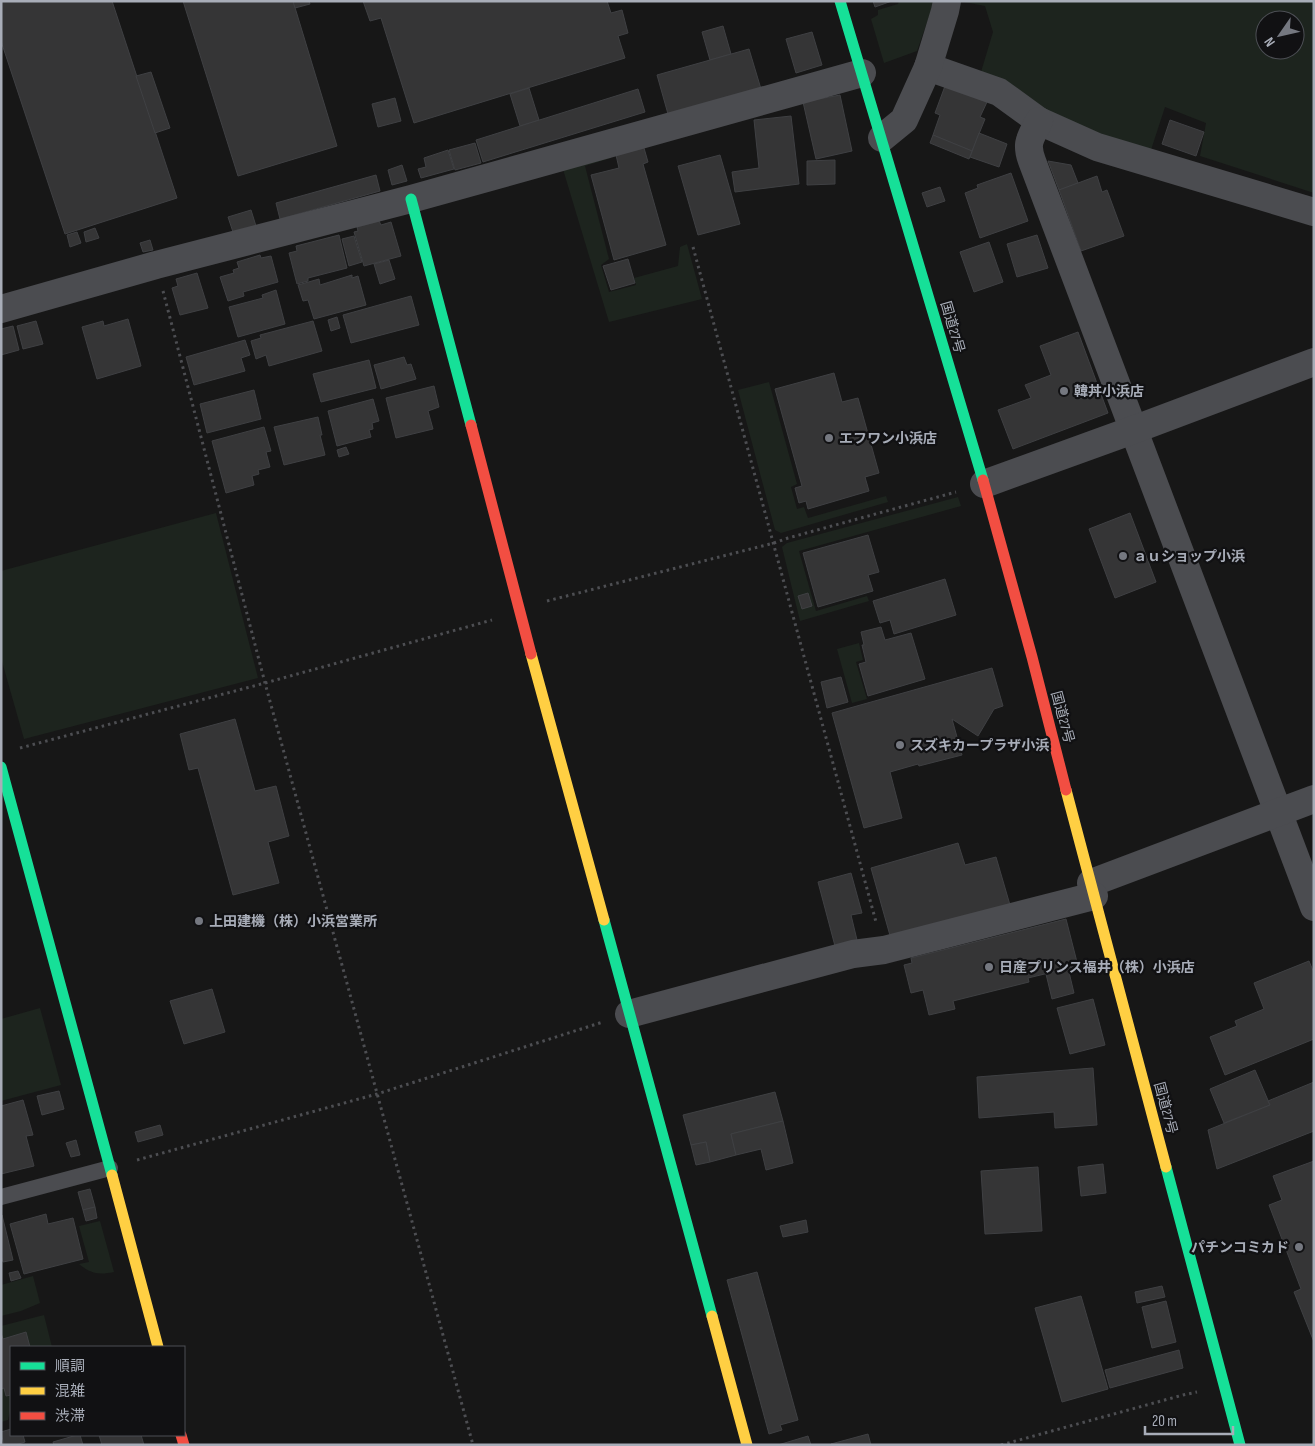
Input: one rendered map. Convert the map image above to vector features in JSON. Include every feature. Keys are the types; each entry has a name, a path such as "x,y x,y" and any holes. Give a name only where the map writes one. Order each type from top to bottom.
{"main road":[{"name":"国道27号","path":"840,1 984,484 1032,657 1240,1445"},
{"path":"411,199 520,612 746,1445"},
{"path":"1,767 158,1346"}],"street":[{"path":"882,138 904,120 928,68 947,1"},
{"path":"928,68 999,92 1039,120 1097,147 1314,212"},
{"path":"1,309 156,265 411,199 862,73"},
{"path":"1039,120 1029,141 1028,150 1314,907"},
{"path":"984,484 1314,362"},
{"path":"629,1014 853,954 884,950 1092,889 1314,799"}],"lane":[{"path":"1,1197 110,1168"}],"path":[{"path":"693,247 884,950"},
{"path":"156,265 265,683 472,1445"},
{"path":"110,1168 377,1094 629,1014"},
{"path":"1000,1445 1014,1443 1183,1394 1225,1387"}],"shaded area":[{"path":"899,1 933,1 917,51 884,63 871,19 878,15 878,10 898,4"},
{"path":"959,1 1314,1 1314,193 1200,156 1206,123 1165,107 1151,150 1100,134 1038,108 981,72 993,32 985,6"},
{"path":"611,153 611,158 585,166 609,259 601,265 609,292 636,285 634,278 678,266 680,247 687,244 702,299 609,322 562,166"},
{"path":"769,382 797,484 791,487 797,509 804,507 808,518 886,496 888,502 781,533 775,530 738,390"},
{"path":"958,497 961,506 799,551 816,611 867,596 869,601 800,621 782,547 787,543"},
{"path":"216,513 258,678 24,739 1,658 1,571"},
{"path":"859,643 863,660 856,662 867,699 852,703 837,649"},
{"path":"40,1008 61,1085 1,1101 1,1019"},
{"path":"100,1221 114,1272 95,1273 79,1264 89,1262 79,1226"},
{"path":"33,1276 40,1303 21,1311 1,1316 1,1285"},
{"path":"44,1315 52,1346 10,1346 10,1411 8,1420 1,1422 1,1326"}],"building":[{"path":"1,1 112,1 177,198 65,234 1,41"},
{"path":"183,1 293,1 337,146 238,176"},
{"path":"293,1 309,1 310,4 295,8"},
{"path":"363,1 607,1 611,13 622,10 628,33 618,36 625,58 414,123 381,18 370,21"},
{"path":"873,1 892,1 875,7"},
{"path":"723,26 731,54 710,60 702,32"},
{"path":"812,32 822,65 796,73 786,39"},
{"path":"749,49 761,89 668,114 657,75"},
{"path":"151,72 170,128 155,133 136,76"},
{"path":"945,86 987,102 980,117 985,119 972,151 933,135 940,115 935,113"},
{"path":"529,88 539,120 520,126 510,94"},
{"path":"638,89 645,112 483,162 476,140"},
{"path":"840,95 852,151 816,159 803,102"},
{"path":"395,98 401,121 378,127 372,104"},
{"path":"791,116 799,184 735,192 732,172 759,168 754,120"},
{"path":"1170,120 1204,132 1196,156 1162,144"},
{"path":"979,133 1007,144 999,167 970,157"},
{"path":"933,135 972,151 969,159 930,143"},
{"path":"475,143 481,163 455,170 449,150"},
{"path":"644,148 648,162 643,164 666,245 614,260 591,175 619,168 616,155"},
{"path":"448,150 454,169 421,178 418,169 426,167 424,158"},
{"path":"720,155 740,224 698,235 678,166"},
{"path":"835,160 835,184 807,185 807,161"},
{"path":"1048,161 1071,165 1078,183 1059,190"},
{"path":"402,165 407,181 392,185 388,170"},
{"path":"1011,173 1028,221 980,238 965,193 978,188 977,185"},
{"path":"376,175 380,191 280,219 276,203"},
{"path":"1097,176 1102,192 1107,190 1124,236 1081,251 1059,190"},
{"path":"940,187 945,201 927,207 922,193"},
{"path":"251,210 256,226 233,232 228,217"},
{"path":"379,221 381,225 391,222 401,256 364,266 354,232 358,231 357,227"},
{"path":"95,228 99,238 86,242 84,232"},
{"path":"77,232 81,243 70,247 67,235"},
{"path":"339,235 347,268 308,278 308,281 297,284 289,253 297,251 296,246"},
{"path":"1037,235 1048,268 1017,277 1007,244"},
{"path":"354,236 362,262 349,266 342,239"},
{"path":"150,240 153,250 143,252 140,243"},
{"path":"989,242 1003,282 974,292 960,252"},
{"path":"260,255 261,258 271,256 278,282 243,292 244,296 228,301 220,277 234,273 233,270 239,268 237,262"},
{"path":"628,259 635,283 611,290 603,266"},
{"path":"389,260 395,279 380,284 374,264"},
{"path":"197,273 208,308 180,315 172,288 178,286 176,279"},
{"path":"352,275 352,278 358,276 366,305 314,319 308,300 303,301 298,285 319,279 320,285"},
{"path":"276,290 285,324 238,337 229,307 263,298 262,295"},
{"path":"411,296 419,325 351,343 343,315"},
{"path":"337,317 340,328 331,331 328,320"},
{"path":"128,319 141,366 97,379 82,327 103,321 104,326"},
{"path":"36,321 43,344 23,349 17,326"},
{"path":"313,321 322,351 269,366 266,355 256,359 251,341 261,338 260,335"},
{"path":"13,326 19,350 1,355 1,329"},
{"name":"韓丼小浜店","path":"1078,332 1108,413 1013,449 998,410 1031,398 1025,385 1051,375 1040,346"},
{"path":"245,340 250,355 241,358 245,371 194,385 186,357"},
{"path":"404,357 407,365 411,364 416,379 381,389 374,365"},
{"path":"369,360 376,388 321,402 313,374"},
{"name":"エフワン小浜店","path":"834,373 842,402 858,398 879,473 865,477 869,491 808,509 806,501 799,503 795,488 802,486 775,389"},
{"path":"434,386 439,407 428,411 433,429 396,438 386,398"},
{"path":"254,390 261,419 207,433 200,404"},
{"path":"373,399 379,421 372,423 373,429 369,430 371,437 337,446 328,411"},
{"path":"318,417 325,455 284,465 274,427"},
{"path":"264,427 271,451 266,452 270,467 258,470 259,474 252,476 254,485 226,493 212,441"},
{"path":"346,447 349,454 339,457 337,450"},
{"name":"ａｕショップ小浜","path":"1130,513 1156,582 1115,598 1089,529"},
{"path":"868,535 879,572 868,575 873,591 818,607 803,553"},
{"path":"945,579 956,615 894,634 890,620 880,623 873,601"},
{"path":"808,593 812,606 802,609 798,596"},
{"path":"881,627 885,640 911,633 925,679 868,696 859,664 866,662 861,632"},
{"name":"スズキカープラザ小浜","path":"992,668 1003,706 994,709 978,736 952,719 962,755 890,772 902,818 864,828 832,713"},
{"path":"841,677 848,702 827,708 821,682"},
{"path":"235,719 255,791 276,786 289,836 268,842 279,883 233,895 198,768 189,770 180,734"},
{"path":"958,843 965,865 996,857 1010,905 891,939 871,868"},
{"path":"851,873 862,913 851,915 857,940 835,946 818,882"},
{"name":"日産プリンス福井（株）小浜店","path":"1066,919 1078,966 1028,978 1029,982 953,1001 955,1009 929,1015 923,990 911,993 904,965 912,963 911,958"},
{"path":"1309,961 1314,973 1314,1039 1225,1075 1210,1037 1237,1026 1235,1021 1264,1009 1254,983"},
{"path":"1068,968 1074,993 1052,999 1046,974"},
{"path":"212,989 225,1032 184,1044 170,1001"},
{"path":"1093,999 1105,1045 1070,1054 1057,1008"},
{"path":"1093,1068 1097,1125 1055,1128 1054,1112 979,1118 977,1077"},
{"path":"1255,1070 1270,1105 1224,1123 1210,1089"},
{"path":"1314,1082 1314,1131 1217,1169 1208,1130 1270,1105 1268,1101"},
{"path":"59,1091 64,1109 42,1115 37,1096"},
{"path":"775,1092 783,1121 731,1134 736,1155 710,1162 706,1142 691,1145 683,1115"},
{"path":"23,1100 33,1135 26,1136 34,1166 1,1174 1,1106"},
{"path":"783,1121 793,1163 766,1170 761,1149 736,1155 731,1134"},
{"path":"160,1125 163,1135 138,1142 135,1132"},
{"path":"76,1140 80,1155 71,1157 66,1143"},
{"path":"706,1142 710,1162 696,1165 691,1145"},
{"name":"パチンコミカド","path":"1314,1161 1314,1342 1294,1292 1301,1289 1269,1205 1282,1200 1273,1176"},
{"path":"1103,1164 1106,1193 1081,1196 1078,1167"},
{"path":"1038,1167 1042,1231 985,1234 981,1171"},
{"path":"90,1189 95,1207 83,1210 78,1192"},
{"path":"95,1207 97,1218 86,1221 83,1210"},
{"path":"46,1214 48,1224 73,1218 83,1259 24,1274 10,1224"},
{"path":"2,1215 13,1260 3,1262 1,1256"},
{"path":"806,1220 808,1232 783,1237 780,1226"},
{"path":"18,1271 21,1278 11,1281 9,1273"},
{"path":"757,1272 798,1420 780,1425 782,1430 769,1434 727,1280"},
{"path":"1162,1286 1165,1297 1137,1303 1135,1292"},
{"path":"1081,1296 1108,1389 1062,1402 1035,1308"},
{"path":"1166,1301 1176,1342 1152,1348 1142,1307"},
{"path":"26,1332 30,1346 10,1346 10,1395 6,1396 4,1388 1,1389 1,1333 3,1339"},
{"path":"1179,1350 1183,1368 1110,1388 1105,1370"},
{"path":"10,1429 10,1436 23,1436 25,1442 15,1445 4,1445 1,1432"},
{"path":"868,1434 871,1445 831,1444"},
{"path":"80,1436 83,1445 54,1445 53,1442"},
{"path":"99,1436 141,1436 144,1445 102,1445"},
{"path":"808,1436 811,1445 778,1445"}],"traffic: fast":[{"path":"840,1 983,480"},
{"path":"411,199 471,425"},
{"path":"1,767 112,1175"},
{"path":"604,920 712,1316"},
{"path":"1166,1167 1240,1445"}],"traffic: slow":[{"path":"531,654 604,920"},
{"path":"1066,790 1166,1167"},
{"path":"112,1175 158,1346"},
{"path":"712,1316 747,1445"}],"traffic: jam":[{"path":"471,425 531,654"},
{"path":"983,480 1032,657 1066,790"},
{"path":"181,1436 184,1445"}],"place":[{"name":"韓丼小浜店","path":"1064,391"},
{"name":"エフワン小浜店","path":"829,438"},
{"name":"ａｕショップ小浜","path":"1123,556"},
{"name":"スズキカープラザ小浜","path":"900,745"},
{"name":"上田建機（株）小浜営業所","path":"199,921"},
{"name":"日産プリンス福井（株）小浜店","path":"989,967"},
{"name":"パチンコミカド","path":"1299,1247"}]}
